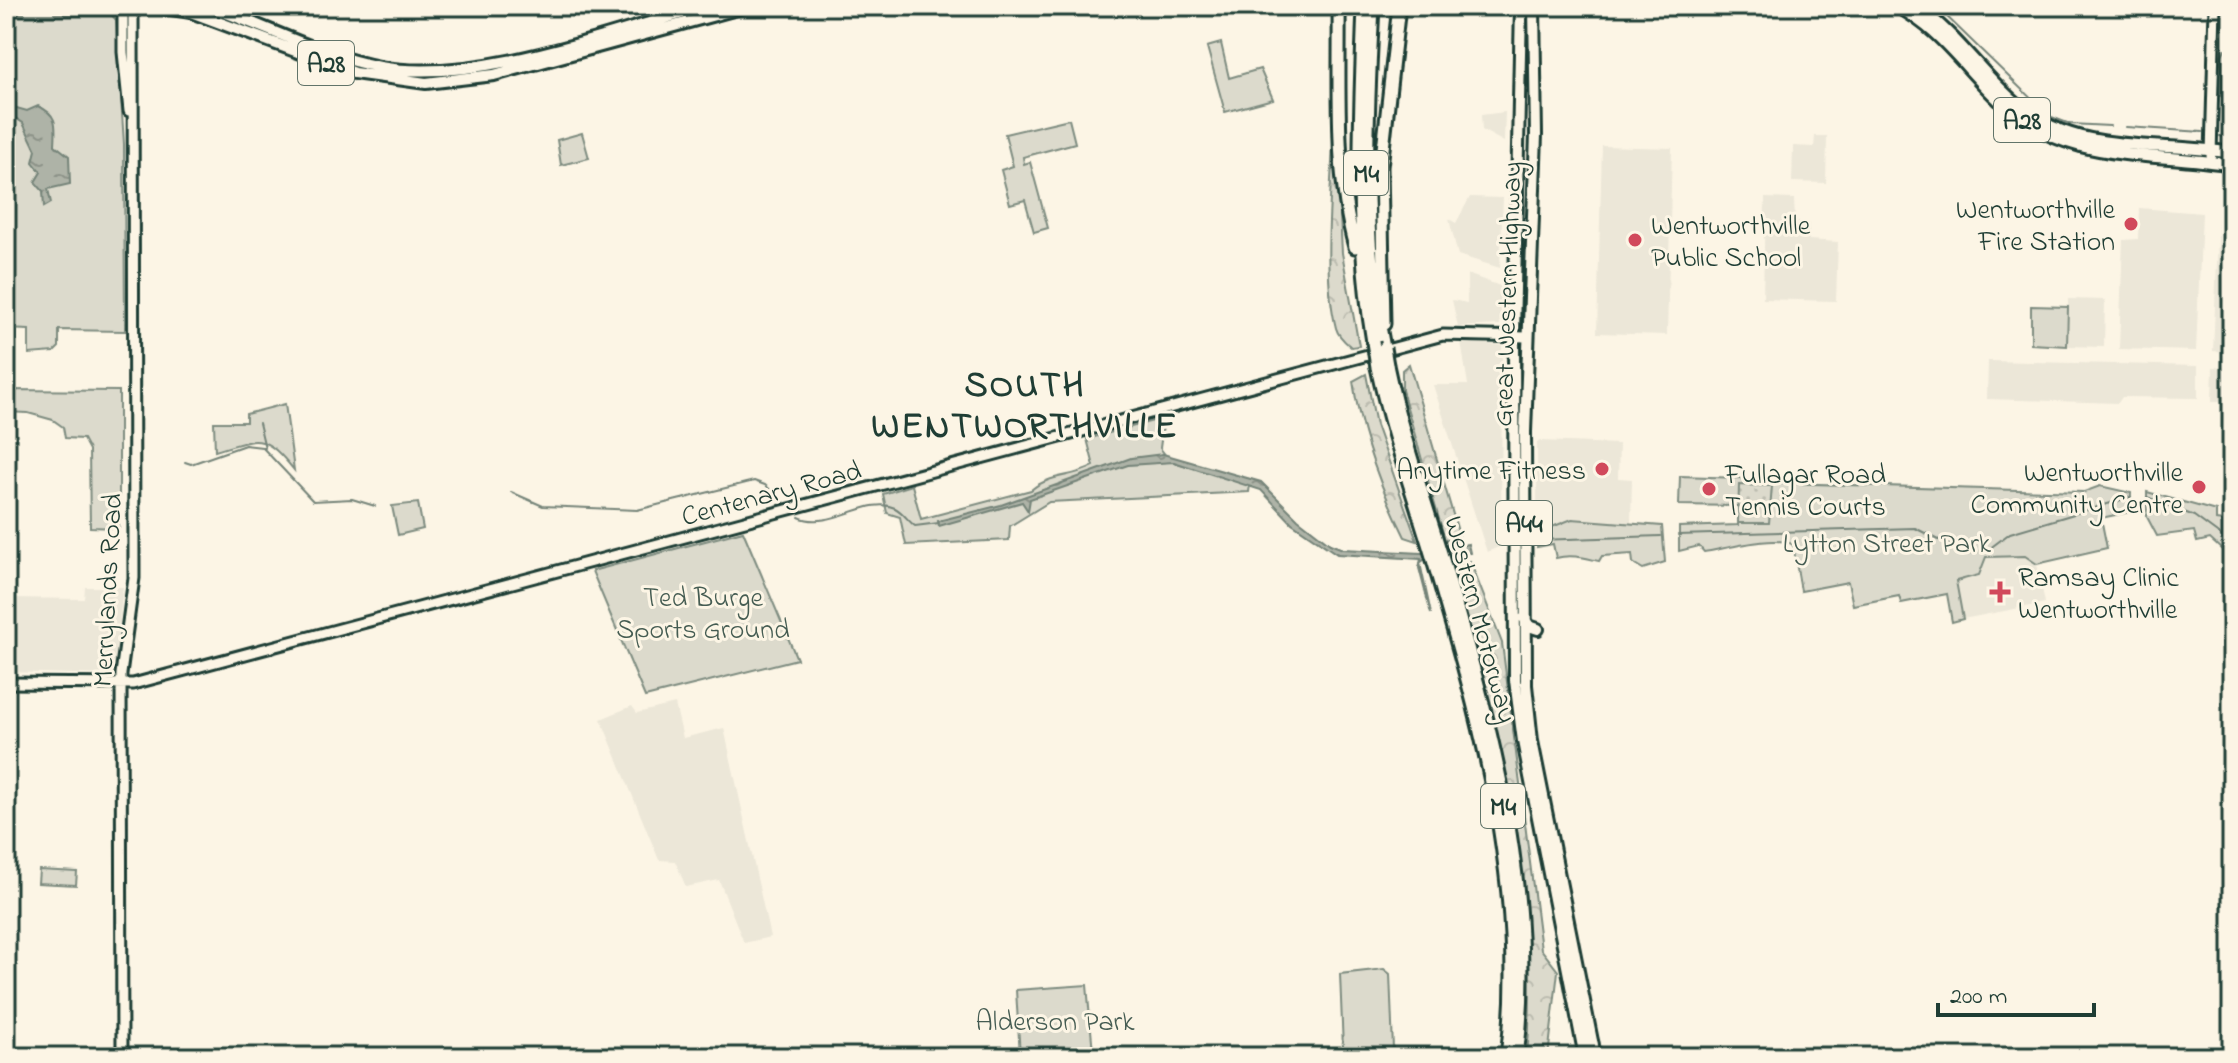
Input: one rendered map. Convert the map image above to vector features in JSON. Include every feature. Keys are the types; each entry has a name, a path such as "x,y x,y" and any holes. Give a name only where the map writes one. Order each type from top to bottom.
{"highway":[{"name":"A28","path":"151,6 191,12 354,73 426,83 494,75 748,6"},
{"name":"A28","path":"207,6 355,61 425,72 484,66 707,6"},
{"path":"1339,6 1347,210 1362,275"},
{"name":"Western Motorway","path":"1364,6 1357,177 1362,275 1380,342"},
{"name":"Western Motorway","path":"1373,6 1367,223 1382,366 1486,725 1516,878 1522,967 1517,1057"},
{"path":"1380,342 1381,167 1400,6"},
{"name":"Great Western Highway","path":"1534,6 1535,178 1527,337 1524,616 1532,741 1592,1043"},
{"name":"A28","path":"1896,6 1942,37 2003,105 2051,138 2093,151 2232,165"},
{"name":"A28","path":"1915,6 1944,28 2010,98 2055,128 2099,142 2232,153"},
{"name":"Great Western Highway","path":"1520,9 1514,335 1515,680 1523,741 1585,1057"},
{"name":"Western Motorway","path":"1438,562 1477,730 1507,881 1513,973 1507,1057"},
{"path":"1524,616 1529,626 1538,629"},
{"path":"1592,1043 1594,1057"}],"main road":[{"name":"Merrylands Road","path":"123,6 124,79 131,126"},
{"name":"Merrylands Road","path":"122,1057 121,685 133,590 133,6"},
{"path":"2211,162 2215,6"},
{"name":"Centenary Road","path":"6,683 121,685 255,653 1443,335 1527,337"}],"shaded area":[{"path":"1505,112 1504,142 1482,130 1481,115"},
{"path":"1815,136 1827,136 1826,183 1792,182 1793,146 1814,147"},
{"name":"Wentworthville Public School","path":"1602,146 1672,148 1667,335 1597,333"},
{"path":"2221,173 2232,176 2232,352 2213,351"},
{"path":"1470,197 1503,198 1500,268 1458,255 1449,219 1456,223"},
{"path":"1765,198 1794,199 1795,221 1809,224 1809,240 1838,242 1836,301 1763,299"},
{"path":"2139,208 2202,213 2196,351 2119,349 2123,240 2138,239"},
{"path":"1467,274 1503,287 1500,325 1458,327 1452,300 1467,303"},
{"path":"2068,299 2105,300 2104,347 2067,346"},
{"path":"1461,342 1502,345 1501,546 1487,552 1433,385 1468,385"},
{"path":"1988,361 2198,366 2198,398 2122,397 2118,403 1987,399"},
{"path":"2213,367 2232,368 2232,402 2212,402"},
{"path":"1537,443 1619,444 1618,478 1632,479 1631,523 1572,519 1537,533"},
{"name":"Ramsay Clinic Wentworthville","path":"2025,556 2037,564 2045,603 1963,619 1955,581 1978,575 1986,557"},
{"path":"85,587 123,587 115,669 108,675 6,672 6,598 84,599"},
{"path":"675,704 683,738 724,728 770,937 744,943 719,880 686,887 675,861 659,860 601,719 632,706 637,713"}],"green space":[{"path":"6,14 111,14 116,20 124,144 125,331 59,330 59,347 54,352 29,354 29,330 6,329"},
{"path":"1221,43 1229,78 1260,69 1273,99 1225,112 1207,47"},
{"path":"2225,49 2232,50 2232,102 2221,96 2222,55"},
{"path":"1069,119 1075,143 1023,157 1024,164 1030,162 1048,228 1034,232 1025,200 1010,204 1001,170 1013,166 1005,134"},
{"path":"582,133 589,158 561,165 557,140"},
{"path":"1336,138 1342,253 1359,346 1351,347 1337,331 1329,284 1329,211 1333,141"},
{"path":"2031,306 2068,307 2067,346 2031,344"},
{"path":"1409,364 1459,535 1445,540 1402,390 1402,370"},
{"path":"1366,374 1376,425 1417,541 1405,537 1366,442 1353,381"},
{"path":"6,390 119,391 119,528 90,527 89,450 83,439 65,438 63,427 53,420 28,413 6,412"},
{"path":"285,404 294,470 275,449 259,441 215,451 214,422 246,422 246,414"},
{"path":"1164,418 1160,448 1170,461 1250,485 1249,492 1049,502 1010,526 1009,540 906,545 900,517 887,513 883,494 912,485 921,519 1031,490 1045,481 1094,466 1087,439"},
{"name":"Lytton Street Park","path":"1680,476 1741,478 1748,482 2084,492 2100,486 2131,493 2130,512 2101,518 2107,548 2037,564 2025,556 1986,557 1979,575 1956,581 1963,619 1952,622 1947,594 1901,603 1899,596 1853,605 1848,582 1801,591 1793,545 1786,542 1764,542 1704,552 1699,546 1679,551 1679,527 1738,525 1738,506 1679,505"},
{"path":"1739,485 1772,486 1769,523 1738,523"},
{"path":"2147,492 2216,511 2216,520 2231,522 2232,518 2232,559 2210,539 2197,542 2194,531 2157,536 2147,517"},
{"path":"418,503 423,529 398,535 392,506"},
{"path":"1572,519 1662,526 1665,562 1643,569 1633,563 1632,554 1602,556 1599,561 1573,556 1556,558 1553,544 1537,547 1537,533"},
{"name":"Ted Burge Sports Ground","path":"743,531 797,659 645,697 592,571"},
{"path":"1470,561 1502,643 1541,949 1558,971 1548,1057 1527,1057 1530,998 1522,881 1501,766 1461,594 1458,565"},
{"path":"39,870 77,872 76,885 38,883"},
{"path":"1384,969 1390,974 1393,1049 1388,1053 1347,1054 1343,1049 1340,974"},
{"name":"Alderson Park","path":"1087,985 1093,1052 1020,1056 1016,990"}],"water":[{"path":"6,105 27,111 38,106 49,113 55,126 55,145 69,156 70,184 48,189 51,203 44,207 43,191 35,182 41,172 33,162 36,150 23,123 6,112"},
{"path":"1163,454 1261,482 1298,519 1330,544 1343,549 1422,553 1468,544 1470,553 1425,559 1420,563 1421,559 1337,554 1292,523 1261,490 1174,462 1128,465 1030,499 1028,511 1022,502 939,526 938,521 1001,505 1131,458"},
{"path":"1420,563 1431,614 1419,568"}],"waterway":[{"path":"1936,6 2049,116 2070,124 2110,126"},
{"path":"2126,127 2203,132"},
{"path":"2220,136 2232,139"},
{"path":"259,423 265,448"},
{"path":"185,462 191,464 245,445 262,447 313,501 352,499 375,506"},
{"path":"511,492 543,506 637,510 754,481 765,485 784,502"},
{"path":"1678,535 1915,528 1959,550 1973,553 1989,549 2010,533 2131,497"},
{"path":"2147,497 2194,516 2232,544"},
{"path":"799,517 823,520 885,505 898,510 915,526 939,523"},
{"path":"1537,540 1661,536"}],"place":[{"name":"Wentworthville Fire Station","path":"2131,224"},
{"name":"Wentworthville Public School","path":"1635,240"},
{"name":"Anytime Fitness","path":"1602,469"},
{"name":"Wentworthville Community Centre","path":"2199,487"},
{"name":"Fullagar Road Tennis Courts","path":"1709,489"},
{"name":"Ramsay Clinic Wentworthville","path":"2000,592"}],"district":[{"name":"SOUTH WENTWORTHVILLE","path":"1025,404"}]}
